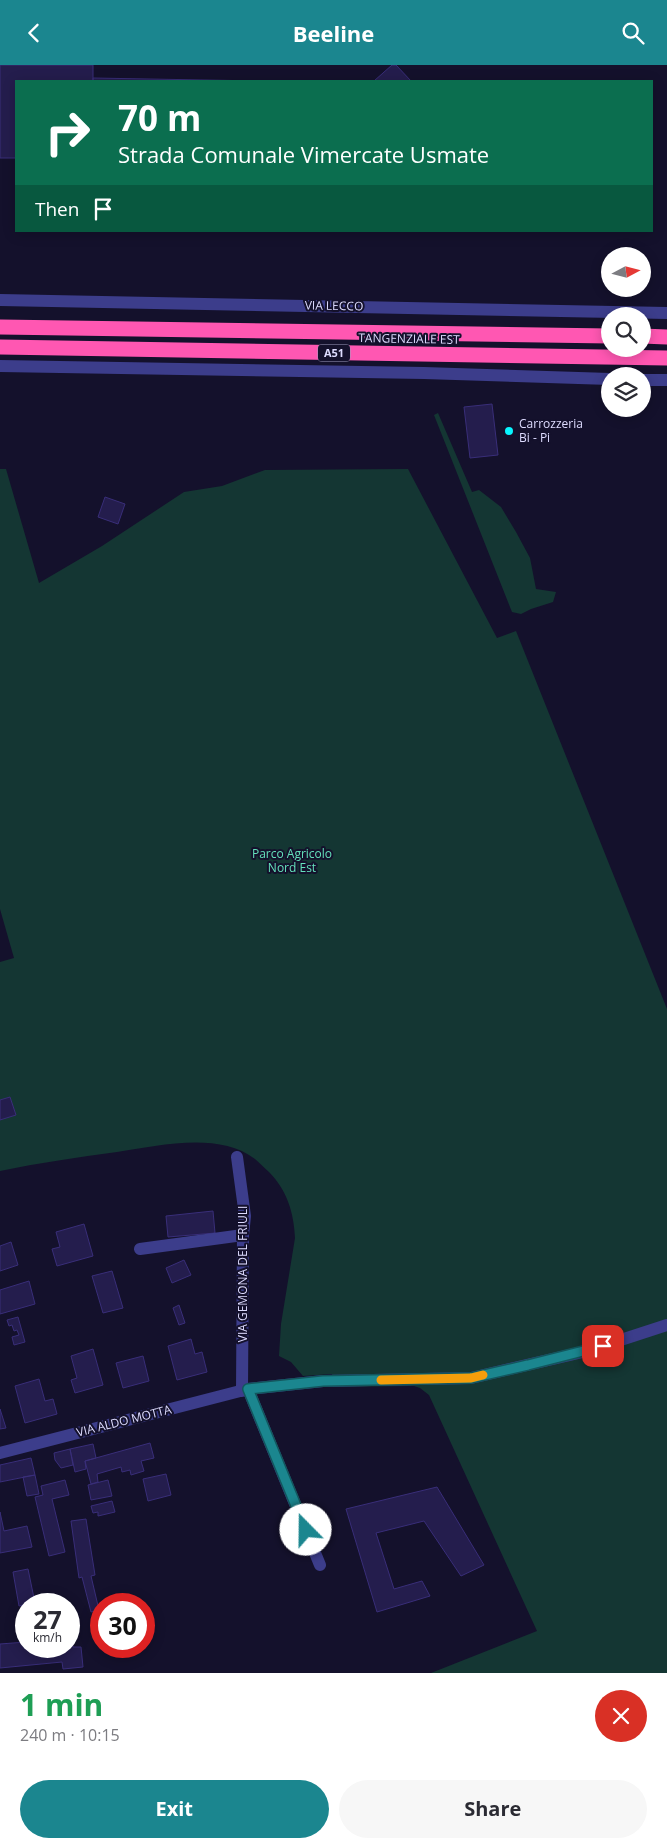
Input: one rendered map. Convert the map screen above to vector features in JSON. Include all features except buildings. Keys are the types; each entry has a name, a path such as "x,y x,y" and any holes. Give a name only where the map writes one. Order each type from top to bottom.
{"highway":[{"name":"TANGENZIALE EST","path":"0,327 601,336"},
{"path":"651,336 667,337"},
{"name":"TANGENZIALE EST","path":"0,347 667,358"}],"street":[{"name":"VIA LECCO","path":"0,300 667,313"},
{"path":"0,366 424,373 601,379"},
{"path":"651,379 667,380"},
{"name":"VIA GEMONA DEL FRIULI","path":"237,1157 245,1216 243,1235 245,1390"},
{"path":"140,1249 243,1235"},
{"name":"VIA ALDO MOTTA","path":"0,1453 245,1390 323,1381 471,1378 587,1351 667,1325"},
{"path":"245,1390 320,1565"}],"green space":[{"path":"438,413 472,492 479,490 501,507 530,558 536,589 556,592 553,602 521,614 512,612 434,415"},
{"name":"Parco Agricolo Nord Est","path":"0,469 6,469 39,583 102,546 184,492 222,486 265,470 408,469 497,638 516,631 667,1009 667,1673 431,1673 537,1631 429,1395 414,1386 333,1387 332,1374 303,1376 291,1362 279,1356 281,1324 295,1238 294,1229 291,1211 281,1186 255,1159 240,1150 224,1145 188,1143 73,1158 0,1171 0,962 14,958 0,909"}],"slow traffic":[{"path":"381,1380 471,1378 483,1375"}],"place":[{"name":"Carrozzeria Bi - Pi","path":"509,431"}],"route":[{"path":"306,1530 248,1389 323,1381 471,1378 603,1346"}]}
